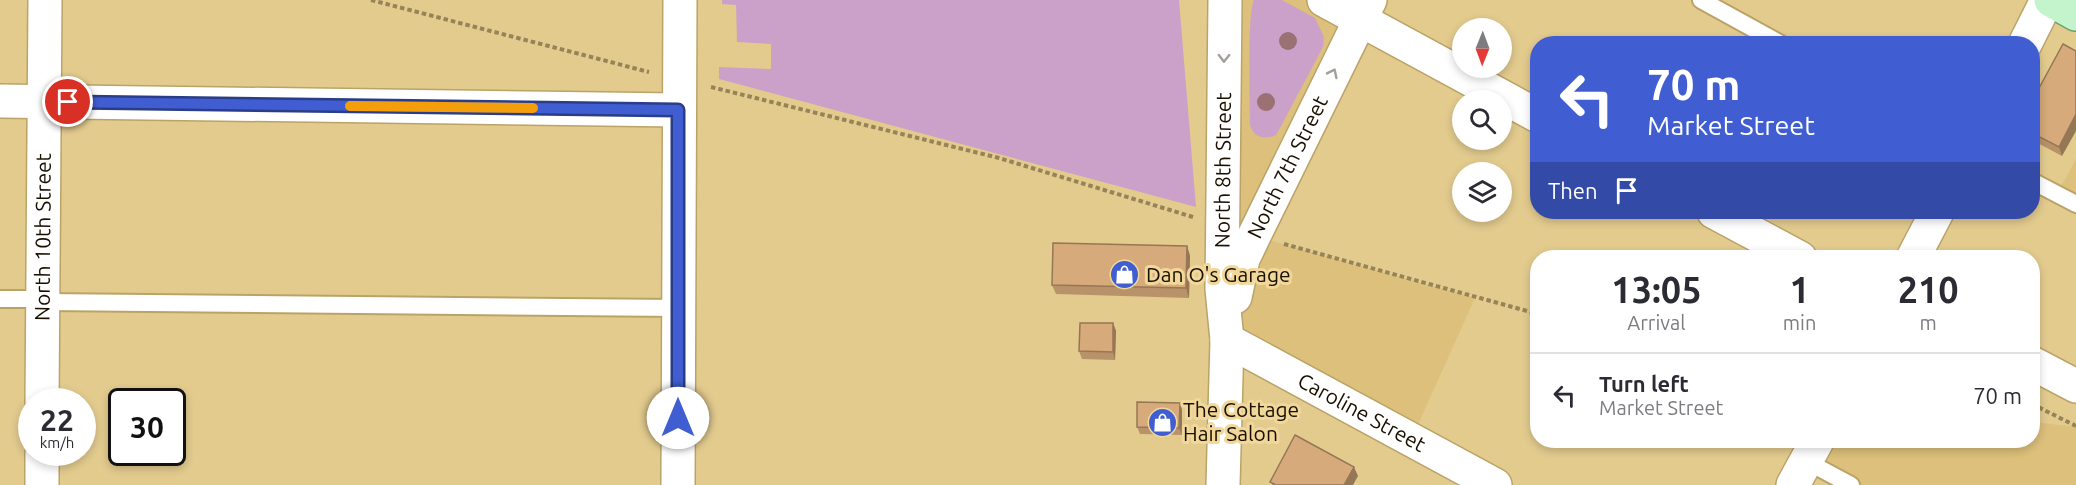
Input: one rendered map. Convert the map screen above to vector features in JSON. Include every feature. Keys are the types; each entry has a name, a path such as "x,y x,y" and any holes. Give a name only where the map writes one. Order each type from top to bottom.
{"main road":[{"path":"2049,0 2076,14"}],"street":[{"name":"North 10th Street","path":"42,388 45,0"},
{"path":"678,485 680,0"},
{"name":"North 8th Street","path":"1223,485 1227,340 1222,289 1225,0"},
{"path":"1324,0 1365,10 1530,111"},
{"path":"2029,36 2049,0"},
{"name":"North 7th Street","path":"1227,340 1237,279 1243,259 1365,10"},
{"path":"0,101 679,95"},
{"path":"1727,219 1785,250"},
{"path":"1917,250 1933,219"},
{"name":"Caroline Street","path":"1227,340 1494,485"},
{"path":"2040,367 2076,386"},
{"path":"42,466 42,485"}],"lane":[{"path":"1701,0 1766,36"},
{"path":"2040,185 2076,204"},
{"path":"0,299 678,308"},
{"path":"1805,462 1851,485"}],"path":[{"path":"371,0 679,95 999,159 1222,226"},
{"path":"1254,236 1530,312"},
{"path":"2040,408 2076,426"}],"shaded area":[{"path":"722,0 1179,0 1196,207 719,79 719,67 771,69 771,44 737,42 736,5 722,4"},
{"path":"1224,0 1370,0 1254,236 1475,298 1411,440 1227,340"},
{"path":"1254,0 1282,0 1315,18 1324,37 1323,47 1280,128 1276,135 1267,137 1260,137 1254,133 1250,125 1250,22"},
{"path":"2076,159 2076,204 2057,194"},
{"path":"2040,423 2076,427 2076,485 1851,485 1806,461 1813,448 2040,448"}],"building":[{"path":"2063,44 2076,51 2076,114 2059,147 2040,137 2040,86"},
{"path":"1053,243 1187,246 1186,288 1052,285"},
{"path":"1080,323 1113,323 1113,352 1079,351"},
{"path":"1137,402 1180,403 1179,428 1137,427"},
{"path":"1295,435 1354,467 1344,485 1273,485 1270,482"}],"slow traffic":[{"path":"350,106 533,108"}],"place":[{"name":"Dan O's Garage","path":"1125,275"},
{"name":"The Cottage Hair Salon","path":"1162,422"}],"route":[{"path":"68,102 678,110 678,418"}]}
